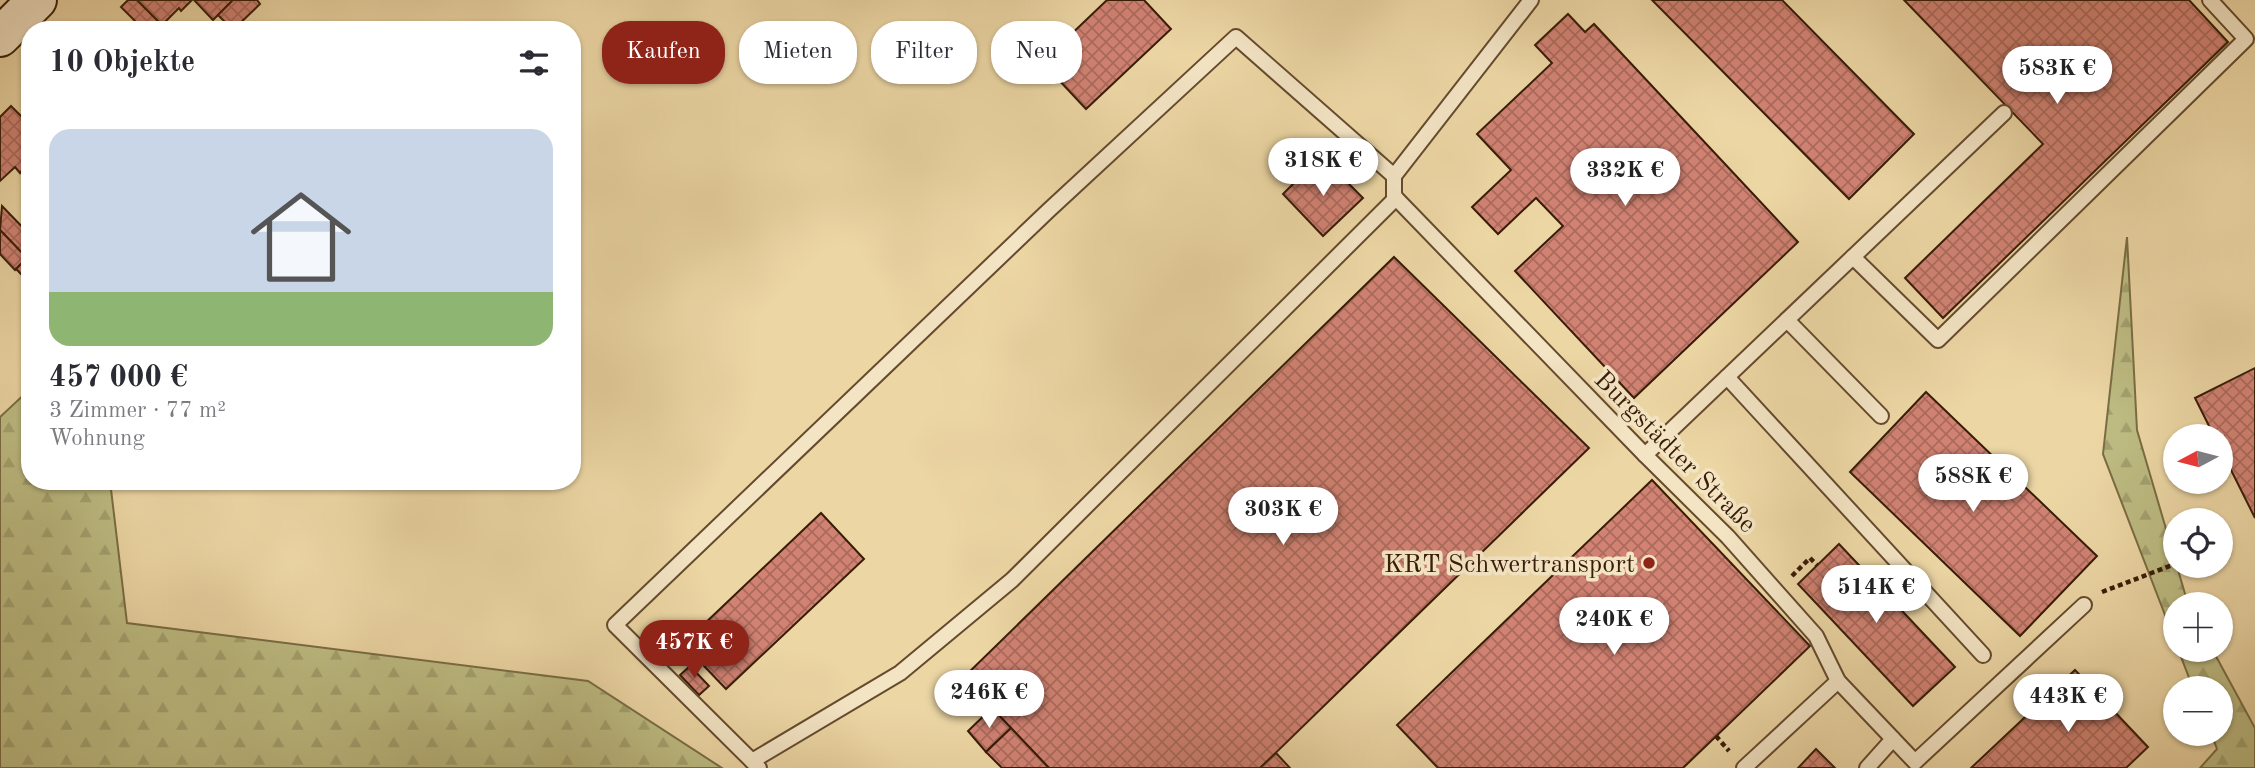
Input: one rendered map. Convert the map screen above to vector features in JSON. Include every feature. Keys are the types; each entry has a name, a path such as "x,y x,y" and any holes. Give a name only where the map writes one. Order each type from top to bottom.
{"street":[{"path":"0,37 37,0"}],"lane":[{"path":"1394,176 1236,37 1049,210 615,625 755,765 900,673 1012,580 1396,198 1394,176 1531,0"},
{"path":"1853,257 1938,340 2246,39 2218,3"},
{"path":"1645,456 2004,113"},
{"name":"Burgstädter Straße","path":"1396,198 1645,456 1728,537 1816,636 1838,681 1915,762 2084,605"},
{"path":"1787,320 1881,416"},
{"path":"1727,377 1983,655"},
{"path":"1744,768 1838,681"},
{"path":"1867,768 1893,739"}],"path":[{"path":"1791,577 1810,558 1818,565"},
{"path":"2084,605 2104,590 2163,569"},
{"path":"1716,736 1727,748"}],"green space":[{"path":"2127,237 2137,430 2163,519 2163,578 2180,578 2184,592 2163,592 2163,610 2103,454"},
{"path":"21,397 21,490 111,490 127,623 588,681 722,768 0,768 0,417"},
{"path":"2183,662 2219,662 2227,676 2188,676"},
{"path":"2233,688 2255,728 2255,768 2200,768 2217,749 2216,746 2233,746"}],"building":[{"path":"128,0 137,0 158,21 135,21 121,7"},
{"path":"137,0 192,0 166,21 158,21"},
{"path":"194,0 231,0 232,1 213,20"},
{"path":"233,0 257,0 260,4 242,21 224,21 218,15"},
{"path":"1107,0 1144,0 1171,29 1086,109 1063,84 1082,84 1082,24"},
{"path":"1652,0 1782,0 1914,134 1849,199"},
{"path":"1904,0 2189,0 2228,42 1943,318 1905,278 2043,144"},
{"path":"1568,14 1585,32 1594,24 1798,242 1634,398 1515,271 1563,226 1536,198 1498,234 1472,207 1511,170 1477,134 1552,63 1535,45"},
{"path":"11,106 21,116 21,172 15,167 0,181 0,117"},
{"path":"1313,164 1326,177 1334,169 1363,198 1323,236 1283,194"},
{"path":"2,206 21,226 21,252 0,230"},
{"path":"0,230 21,252 21,264 15,270 0,254"},
{"path":"1394,257 1589,448 1260,768 1049,768 963,678"},
{"path":"2255,368 2255,518 2233,474 2233,424 2208,424 2195,398"},
{"path":"1926,392 2097,556 2020,636 1850,472"},
{"name":"KRT Schwertransport","path":"1652,480 1810,646 1683,768 1438,768 1397,725"},
{"path":"821,513 864,559 726,689 683,644"},
{"path":"1839,544 1955,667 1913,706 1798,584"},
{"path":"690,666 709,686 699,695 680,675"},
{"path":"2075,670 2148,747 2126,768 1971,768"},
{"path":"992,708 1011,728 986,752 968,731"},
{"path":"1011,728 1049,768 1002,768 986,752"},
{"path":"1816,749 1835,768 1798,768"},
{"path":"1276,753 1290,768 1260,768"}],"place":[{"name":"KRT Schwertransport","path":"1649,563"}]}
